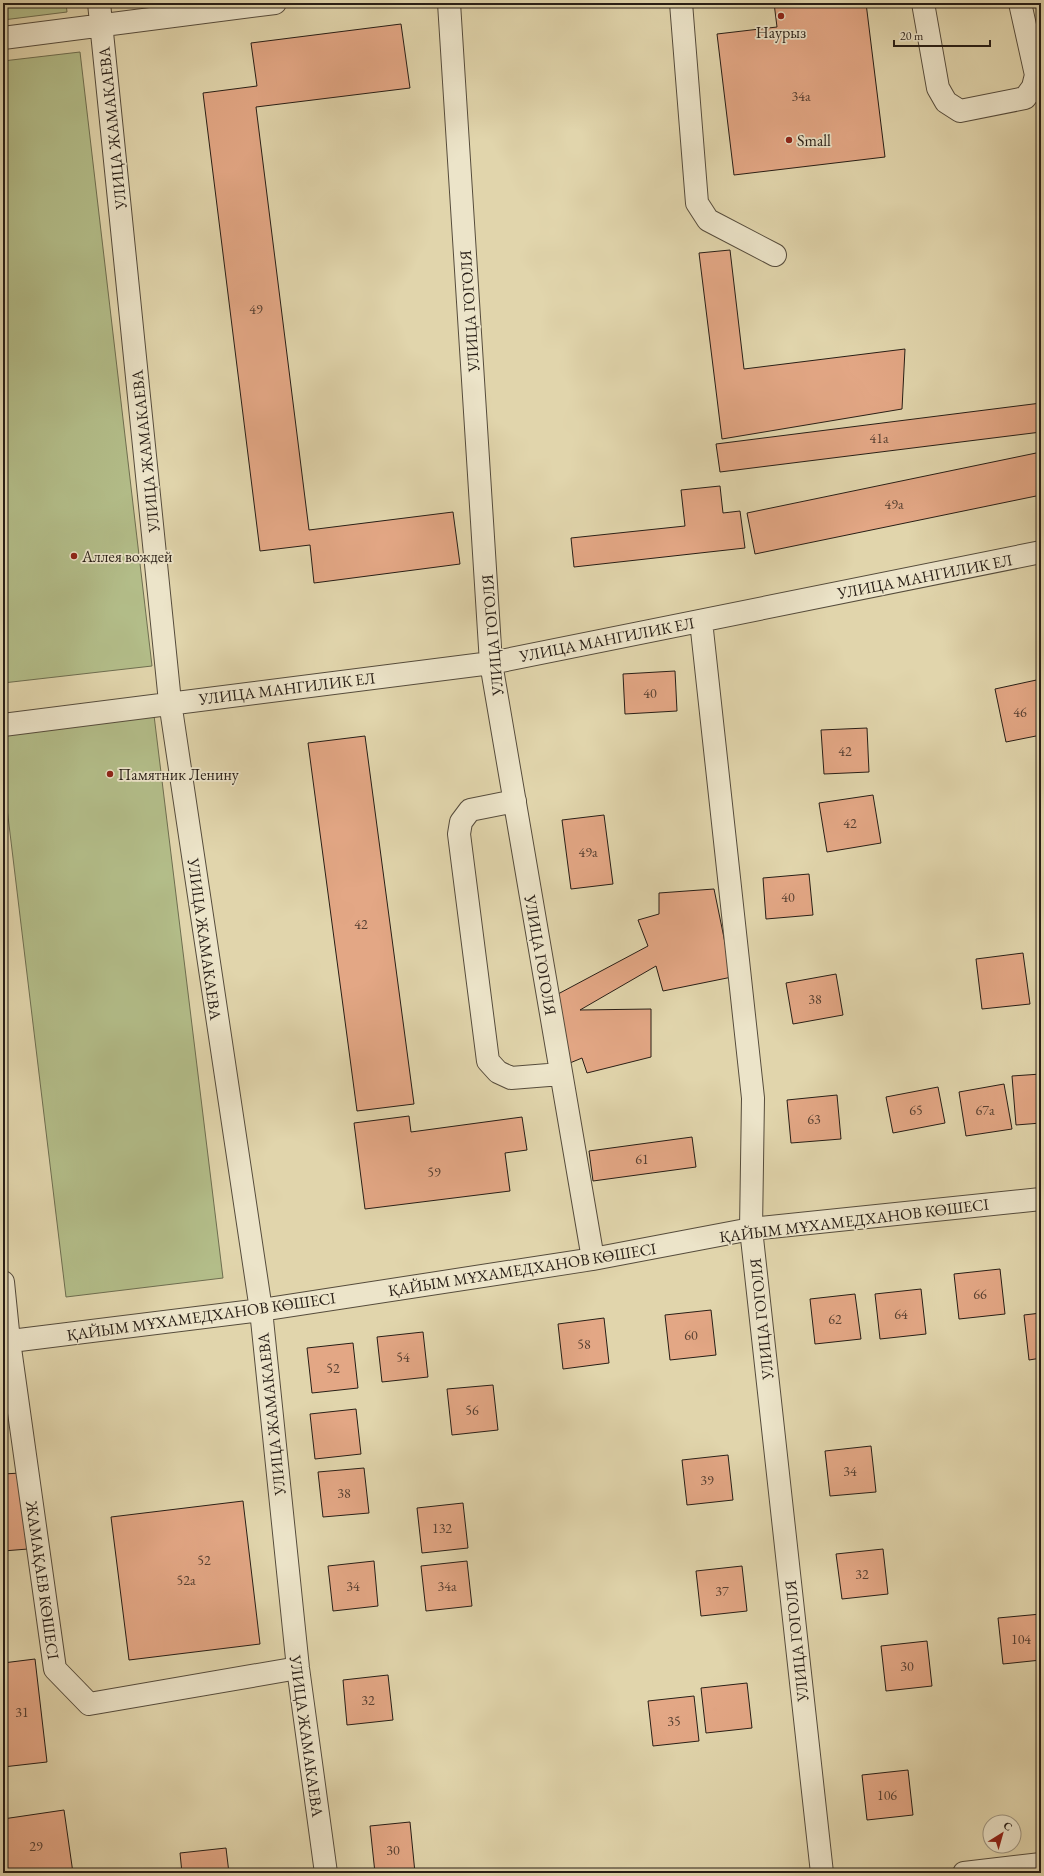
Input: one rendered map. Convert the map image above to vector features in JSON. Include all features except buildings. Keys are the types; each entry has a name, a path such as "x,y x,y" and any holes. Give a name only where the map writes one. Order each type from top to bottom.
{"street":[{"name":"УЛИЦА ЖАМАКАЕВА","path":"99,3 170,702 261,1310 298,1668 326,1873"},
{"path":"3,38 275,3"},
{"name":"УЛИЦА ГОГОЛЯ","path":"449,3 491,663 593,1259"},
{"path":"681,3 697,203 708,220 775,255"},
{"path":"923,3 938,88 946,102 960,110 1025,98 1033,87 1036,75 1020,3"},
{"name":"УЛИЦА МАНГИЛИК ЕЛ","path":"3,724 491,663 1041,552"},
{"name":"УЛИЦА ГОГОЛЯ","path":"701,621 753,1098 751,1229 822,1873"},
{"path":"515,801 470,810 461,822 459,834 488,1061 498,1072 511,1078 561,1074"},
{"name":"ҚАЙЫМ МҰХАМЕДХАНОВ КӨШЕСІ","path":"6,1342 261,1310 593,1259 751,1229 1041,1199"},
{"name":"ЖАМАҚАЕВ КӨШЕСІ","path":"3,1282 6,1342 55,1669 89,1704 298,1668"},
{"path":"964,1873 1041,1864"}],"green space":[{"path":"3,3 66,3 67,12 3,20"},
{"path":"80,52 152,666 3,683 3,61"},
{"path":"152,699 223,1278 66,1297 3,775 3,717"}],"place":[{"name":"Наурыз","path":"781,16"},
{"name":"Small","path":"789,140"},
{"name":"Аллея вождей","path":"74,556"},
{"name":"Памятник Ленину","path":"110,774"}]}
